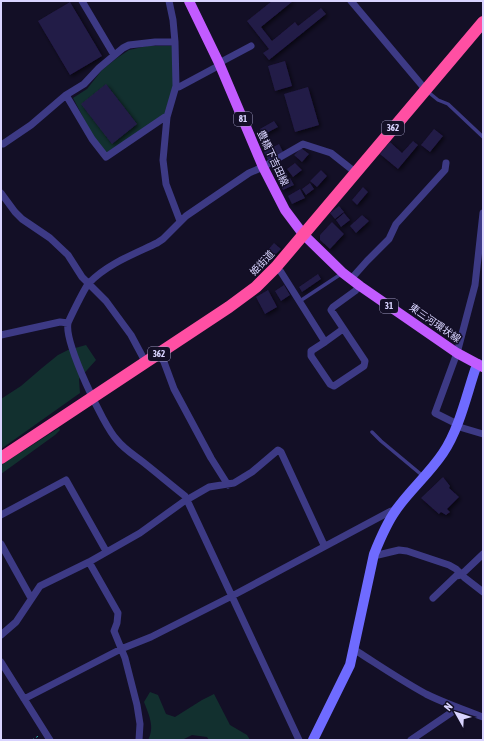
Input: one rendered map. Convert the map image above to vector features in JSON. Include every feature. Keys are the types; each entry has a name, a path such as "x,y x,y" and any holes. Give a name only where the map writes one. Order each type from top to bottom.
{"highway":[{"name":"姫街道","path":"1,458 146,363 256,287 276,267 483,22"}],"main road":[{"name":"豊橋下吉田線","path":"189,1 285,210 303,234"},
{"name":"東三河環状線","path":"303,234 360,286 457,353 480,366"}],"street":[{"path":"82,1 114,55"},
{"path":"169,1 173,20 175,42 176,86 167,117 163,160 166,184 180,221"},
{"path":"351,1 425,90"},
{"path":"1,144 31,125 66,95 84,84 114,55 129,45 155,42 175,42"},
{"path":"176,86 179,87 251,46"},
{"path":"66,95 92,140 106,157 167,117"},
{"path":"299,740 188,500 116,440 98,411 92,398 72,347 68,323 88,283 115,263 163,239 180,221 249,173 264,167 303,144 331,153 355,172"},
{"path":"352,279 367,261 389,239 396,224 445,170 446,163"},
{"path":"1,193 15,212 63,249 82,277 106,301 131,335 146,363"},
{"path":"483,213 475,285 457,353 434,413 456,425 483,434"},
{"path":"276,267 281,272 325,342"},
{"path":"343,329 311,351 311,356 330,384 334,386 364,366 365,361 331,310 360,286"},
{"path":"1,335 60,322 68,323"},
{"path":"159,354 164,362 174,389 211,458 228,485"},
{"path":"313,740 343,680 354,650 374,554 384,531 395,511 443,452 456,425 475,370 480,366"},
{"path":"1,634 16,622 40,586 89,562 140,533 209,487 228,485 252,472 278,450 281,452 324,546"},
{"path":"1,515 66,480 106,551"},
{"path":"24,699 122,649 151,637 232,596 391,510 395,511"},
{"path":"1,544 31,598"},
{"path":"374,554 378,555 400,550 407,551 449,565 456,569 483,592"},
{"path":"433,598 456,576 461,574 483,554"},
{"path":"89,562 118,613 114,631 122,649 137,705 140,724 139,740"},
{"path":"354,650 427,694 483,717"},
{"path":"1,662 50,740"},
{"path":"411,740 458,708"}],"lane":[{"path":"425,90 438,100 448,104 483,137"},
{"path":"299,302 343,272"},
{"path":"372,432 424,477"}],"path":[{"path":"32,740 45,732"}],"green space":[{"path":"147,46 174,46 174,88 166,114 106,153 94,138 73,98 87,89 102,70 117,58 129,50"},
{"path":"86,345 96,360 79,379 80,393 1,449 1,399 21,386 58,355 68,350"},
{"path":"59,428 60,430 55,435 1,474 1,465"},
{"path":"150,692 158,695 166,714 175,717 214,694 230,725 247,735 250,740 209,740 207,737 192,735 182,740 148,740 151,726 144,702"}],"building":[{"path":"272,1 293,1 261,27 272,41 295,22 298,26 321,8 326,14 269,60 263,53 269,49 247,21"},
{"path":"70,2 102,56 70,75 38,21"},
{"path":"285,61 292,86 275,91 268,66"},
{"path":"106,84 137,124 112,144 81,104"},
{"path":"308,87 319,125 295,132 284,94"},
{"path":"274,121 278,127 263,135 260,129"},
{"path":"434,129 443,136 430,152 421,145"},
{"path":"413,141 418,145 398,169 380,154 390,142 402,153"},
{"path":"279,144 283,152 268,160 264,152"},
{"path":"301,148 309,154 302,162 294,155"},
{"path":"295,163 302,170 293,177 287,169"},
{"path":"283,167 288,176 279,181 274,172"},
{"path":"321,170 327,176 317,187 310,181"},
{"path":"290,178 294,185 283,190 280,183"},
{"path":"310,183 314,189 306,195 302,189"},
{"path":"363,187 368,192 357,205 352,200"},
{"path":"300,189 305,198 292,204 288,196"},
{"path":"339,206 344,212 335,219 330,213"},
{"path":"344,213 350,220 341,227 336,220"},
{"path":"362,215 369,221 356,233 350,226"},
{"path":"332,222 344,234 330,249 320,240 320,235"},
{"path":"274,243 281,249 273,257 267,251"},
{"path":"318,274 321,279 302,292 299,287"},
{"path":"284,285 290,295 281,301 275,291"},
{"path":"268,290 277,307 265,314 256,297"},
{"path":"443,477 450,486 449,488 459,497 447,509 450,512 446,515 441,512 439,514 421,498"}]}
